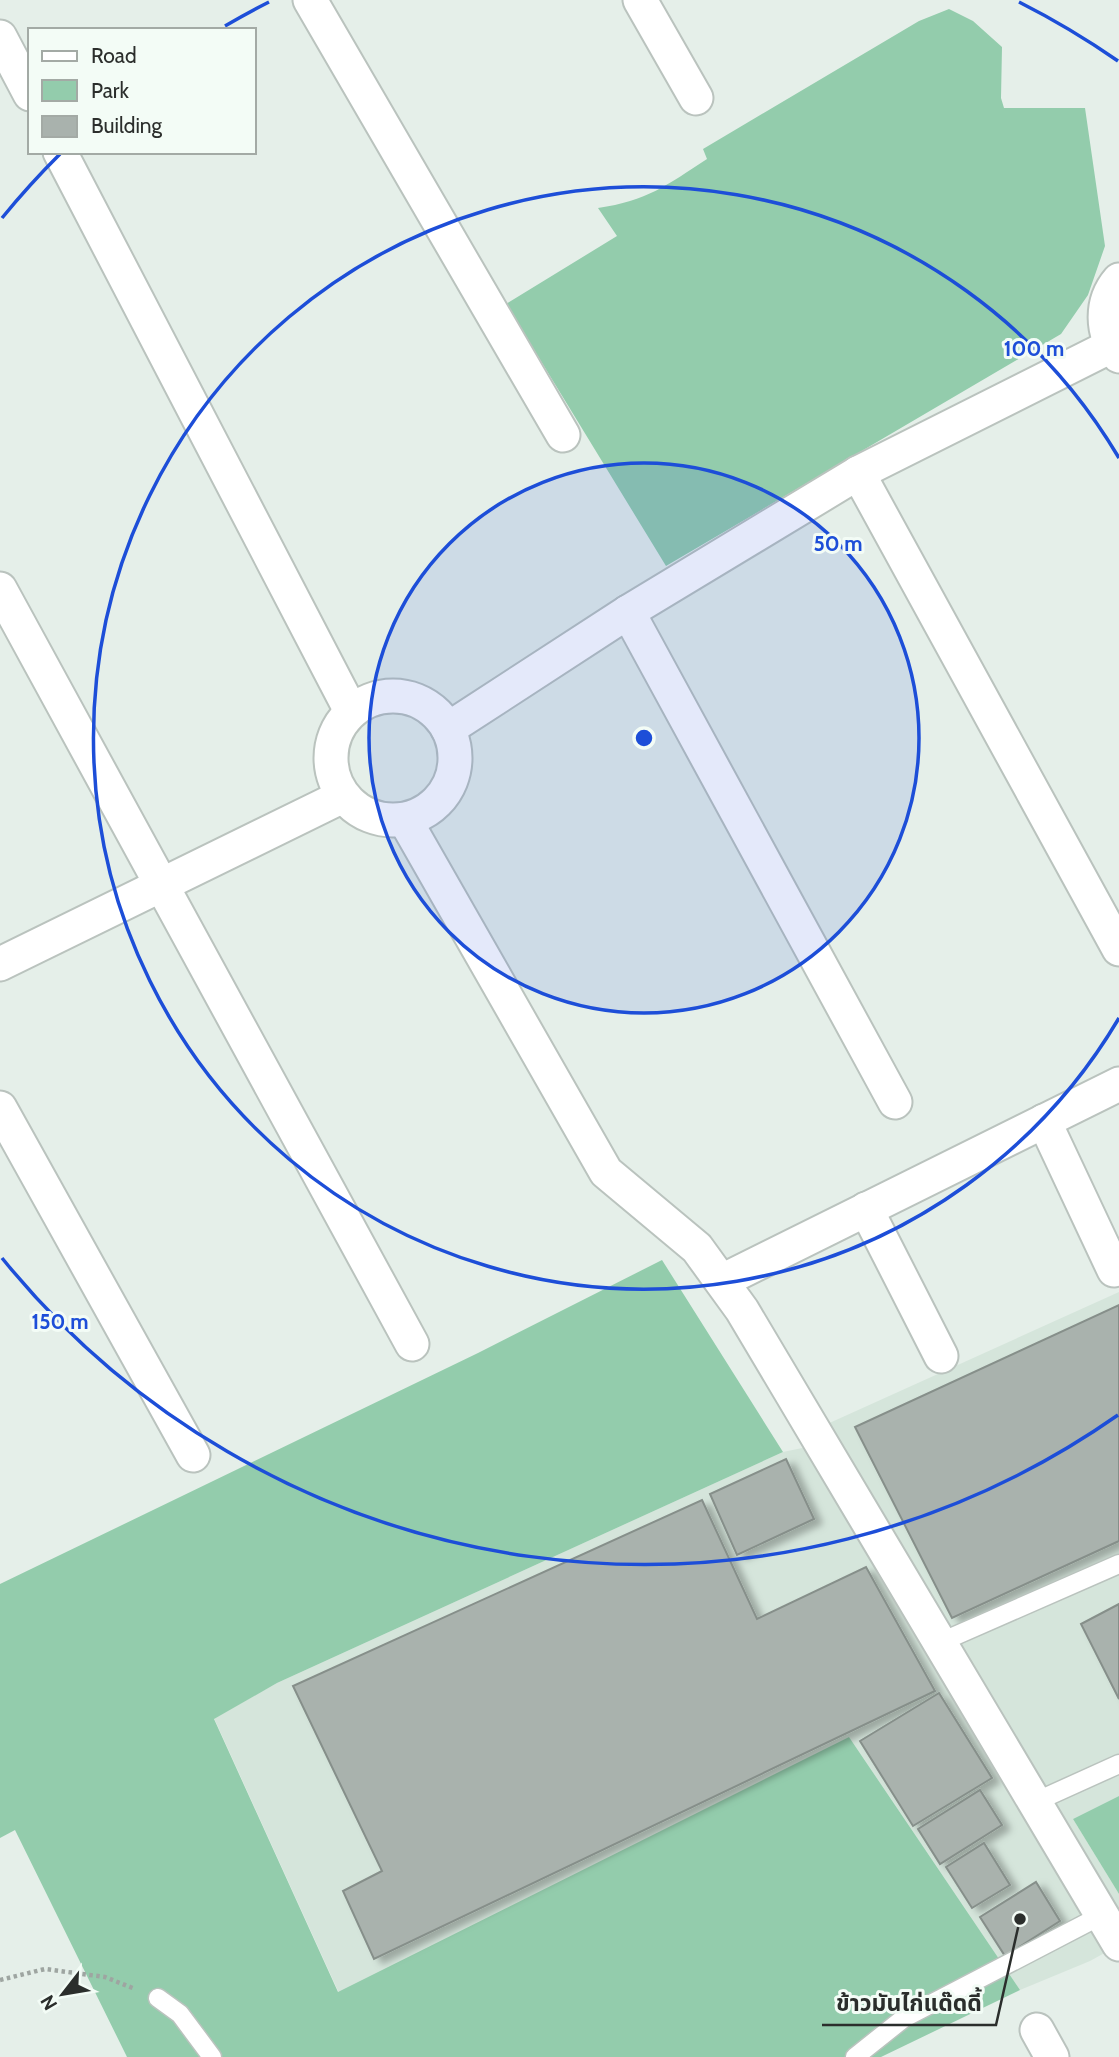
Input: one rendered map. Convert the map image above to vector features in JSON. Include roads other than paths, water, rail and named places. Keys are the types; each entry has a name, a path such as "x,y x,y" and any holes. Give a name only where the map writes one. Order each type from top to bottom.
{"street":[{"path":"310,0 563,435"},
{"path":"640,0 696,98"},
{"path":"0,37 28,90"},
{"path":"61,154 351,711"},
{"path":"448,729 628,612 858,473 1115,351 1105,327 1106,306 1112,288 1119,280"},
{"path":"858,473 1119,949"},
{"path":"0,589 412,1344"},
{"path":"628,612 895,1102"},
{"path":"385,696 404,697 422,703 437,714 448,729 454,747 455,767 439,802 423,813 405,820 387,821 370,817 355,809 334,780 330,761 332,743 339,725 351,711 367,701 385,696"},
{"path":"0,964 343,796"},
{"path":"405,820 606,1172 697,1248 742,1310 1119,1944"},
{"path":"722,1282 1119,1084"},
{"path":"0,1108 193,1455"},
{"path":"1044,1121 1114,1270"},
{"path":"866,1209 941,1356"}],"lane":[{"path":"941,1642 1119,1564"},
{"path":"1035,1802 1119,1764"},
{"path":"855,2057 904,2018 1102,1915"},
{"path":"158,1998 180,2014 212,2057"}],"place":[{"name":"ข้าวมันไก่แด๊ดดี้","path":"1020,1919"}]}
